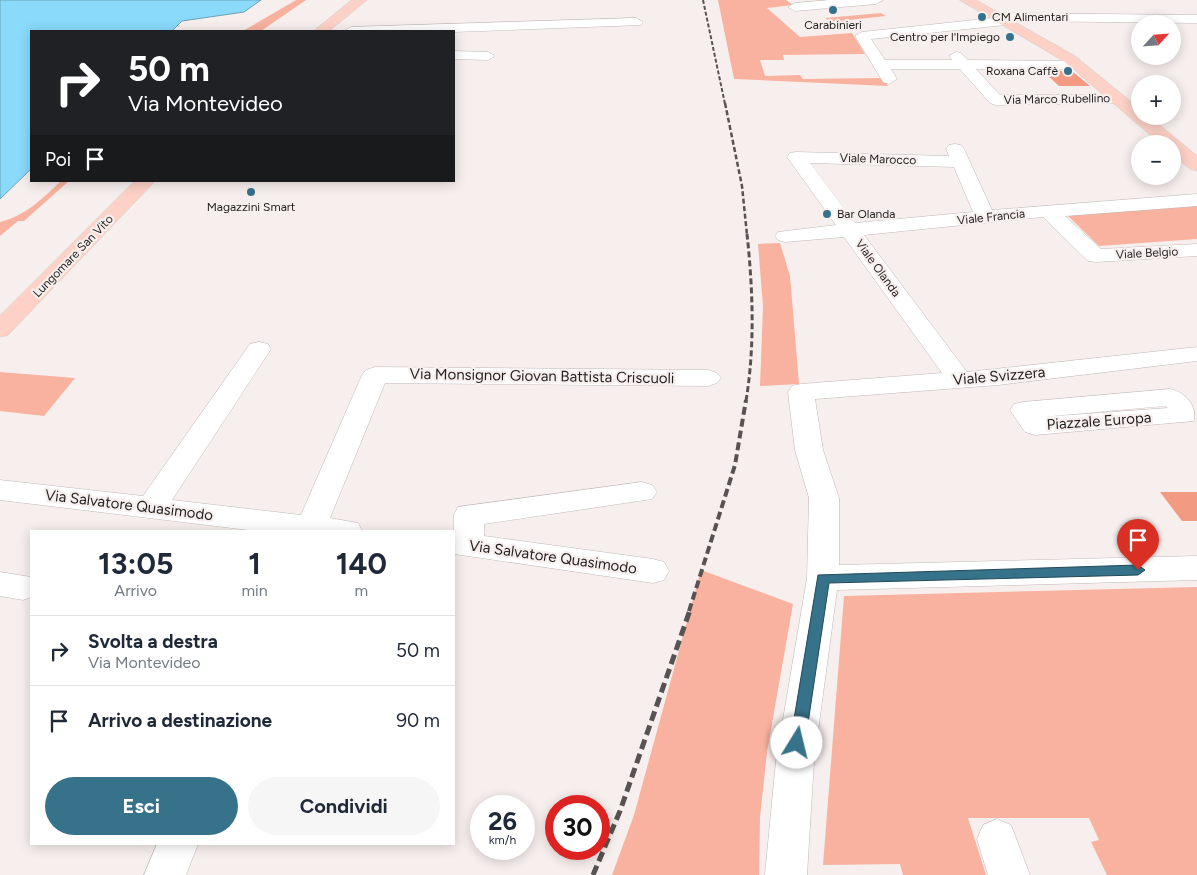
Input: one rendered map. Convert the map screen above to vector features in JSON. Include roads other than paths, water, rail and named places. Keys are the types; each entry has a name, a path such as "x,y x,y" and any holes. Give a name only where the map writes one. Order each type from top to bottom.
{"main road":[{"path":"322,30 360,0"},
{"path":"967,0 1043,42 1076,64 1161,135"},
{"path":"1181,151 1195,161"},
{"name":"Lungomare San Vito","path":"0,330 145,182"}],"street":[{"path":"795,7 876,0"},
{"path":"1118,18 1103,5 1193,10"},
{"path":"889,79 862,36 1002,19 1118,18 1193,10"},
{"path":"383,30 636,22"},
{"path":"455,48 482,52 455,55"},
{"path":"881,65 960,60 1076,64"},
{"name":"Via Marco Rubellino","path":"960,60 996,100 1117,98"},
{"name":"Viale Marocco","path":"796,157 957,156 985,217"},
{"name":"Viale Olanda","path":"796,157 959,379"},
{"name":"Viale Francia","path":"785,236 1048,211 1197,200"},
{"name":"Viale Belgio","path":"1048,211 1096,256 1197,250"},
{"path":"150,508 258,349"},
{"name":"Viale Svizzera","path":"823,578 824,498 809,450 801,392 998,377 1197,354"},
{"name":"Via Monsignor Giovan Battista Criscuoli","path":"310,529 375,375 708,378"},
{"name":"Piazzale Europa","path":"998,377 1024,410 1170,397 1190,406"},
{"name":"Via Salvatore Quasimodo","path":"0,490 328,530"},
{"path":"461,544 469,515 642,492"},
{"name":"Via Salvatore Quasimodo","path":"461,544 653,570"},
{"path":"786,875 794,762 823,578 1197,568"},
{"path":"164,875 178,845"}],"water":[{"path":"0,0 261,0 244,12 182,21 173,30 30,30 30,170 0,199"}],"railway":[{"path":"703,0 725,104"},
{"path":"725,103 742,186 747,235"},
{"path":"746,401 752,339 751,276 747,234"},
{"path":"689,611 735,465 746,400"},
{"path":"593,875 620,811 690,610"}],"place":[{"name":"Carabinieri","path":"833,10"},
{"name":"CM Alimentari","path":"982,17"},
{"name":"Centro per l'Impiego","path":"1010,37"},
{"name":"Roxana Caffè","path":"1068,71"},
{"name":"Magazzini Smart","path":"251,192"},
{"name":"Bar Olanda","path":"827,214"}]}
